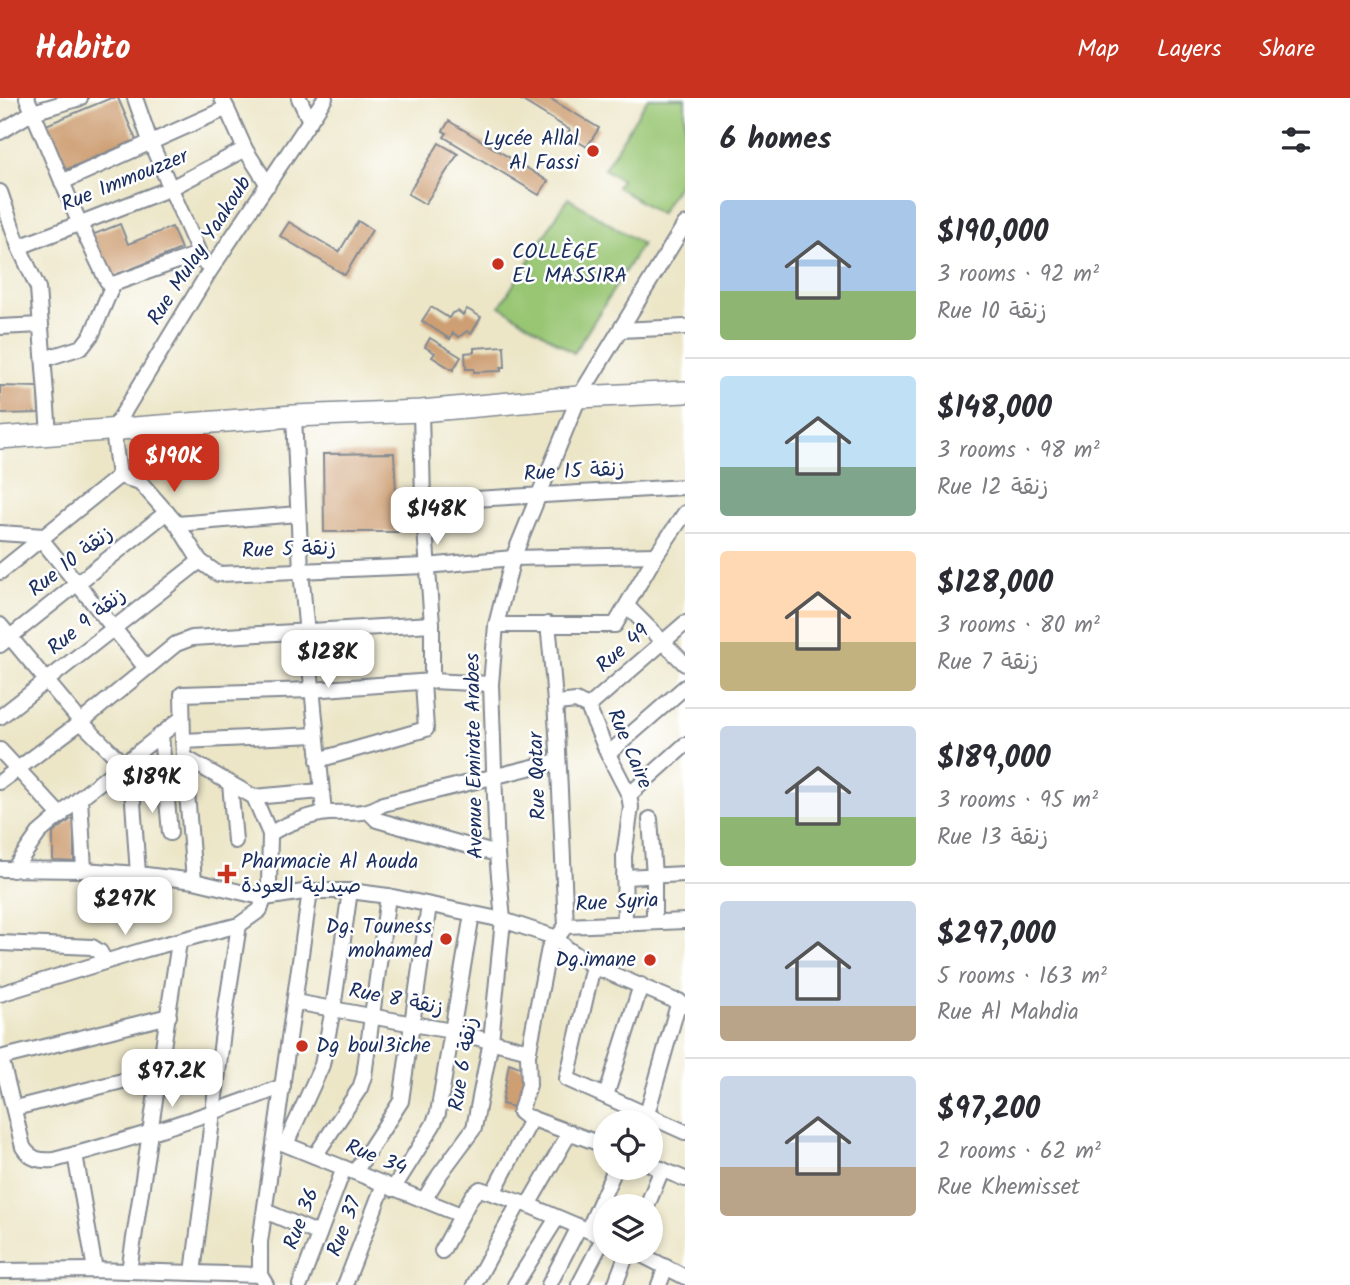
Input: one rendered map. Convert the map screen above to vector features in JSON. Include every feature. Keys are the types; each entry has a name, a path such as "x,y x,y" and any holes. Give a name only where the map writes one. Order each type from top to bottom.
{"street":[{"path":"0,132 30,105 80,98"},
{"path":"135,98 150,141 198,254 209,272"},
{"path":"299,98 310,121"},
{"name":"Rue Mulay Yaakoub","path":"113,430 209,272 326,98"},
{"path":"62,182 224,103 245,149 268,185"},
{"path":"30,105 79,222 110,282 92,334 82,347 44,359"},
{"name":"Rue Immouzzer","path":"19,247 171,188 245,149"},
{"path":"0,192 3,214 38,288 49,434"},
{"name":"Avenue Emirate Arabes","path":"503,920 497,854 491,684 496,625 513,558 579,397 685,224"},
{"path":"110,282 198,254"},
{"path":"0,327 41,325"},
{"path":"620,330 685,327"},
{"path":"0,438 685,391"},
{"path":"318,760 426,729 432,625 426,566 421,411"},
{"path":"294,416 301,571 324,813"},
{"path":"113,430 119,476"},
{"path":"119,476 140,481 172,518 200,561"},
{"path":"0,572 119,476"},
{"name":"Rue 15 زنقة","path":"423,502 685,487"},
{"path":"496,625 615,625 656,555 685,513"},
{"path":"172,518 298,514"},
{"name":"Rue 10 زنقة","path":"5,641 76,584 172,518"},
{"path":"0,533 42,537 76,584 146,668"},
{"name":"Rue 5 زنقة","path":"200,561 218,574 426,566 513,558 656,555"},
{"name":"Rue 9 زنقة","path":"0,716 200,561"},
{"path":"627,606 685,664"},
{"name":"Rue 49","path":"588,707 685,623"},
{"name":"Rue Qatar","path":"548,624 556,702 562,932"},
{"path":"0,625 5,641 46,681 81,722 127,762 138,874"},
{"path":"0,782 81,722 176,644 192,638 432,625"},
{"path":"194,881 182,695 428,682 491,684"},
{"path":"608,754 685,687"},
{"name":"Rue Caire","path":"556,702 576,701 588,707 629,795 631,807 624,856 625,924"},
{"path":"7,870 39,834 80,798 183,718"},
{"path":"161,735 170,833"},
{"path":"183,741 316,735"},
{"path":"629,795 685,744"},
{"path":"0,750 61,816"},
{"path":"184,757 254,797 321,791"},
{"path":"270,834 277,828 324,813 370,813 383,804 557,761"},
{"path":"230,783 235,841"},
{"path":"0,994 105,961 239,925 260,910 269,885 270,834 254,797"},
{"path":"80,798 84,870"},
{"path":"370,813 377,820 497,854"},
{"path":"650,819 654,922"},
{"path":"7,870 84,870 138,874 194,881 265,898 310,891 350,891 388,896 562,932"},
{"path":"624,877 685,874"},
{"path":"0,1270 263,1280 259,1256 265,1211 281,1142 283,1086 310,891"},
{"path":"281,1142 320,1072 333,1009 350,891"},
{"path":"315,1156 360,1087 364,1076 388,896"},
{"name":"Rue 36","path":"300,1285 319,1234 349,1170 399,1105 429,905"},
{"path":"388,1186 436,1119 472,914"},
{"name":"Rue 6 زنقة","path":"424,1200 474,1128 491,1041 503,920"},
{"name":"Rue Syria","path":"562,932 625,924 685,921"},
{"path":"188,1277 214,1113 239,925"},
{"path":"562,932 565,947 593,966 682,1003 648,1110"},
{"path":"562,932 549,948 529,1051 529,1085 520,1112 593,1141"},
{"path":"135,1276 158,1072 169,1016 178,942"},
{"path":"0,943 92,947 100,952 105,961"},
{"path":"593,966 568,1079 638,1110"},
{"path":"606,1096 641,985"},
{"name":"Rue 8 زنقة","path":"295,1002 451,1031 529,1051"},
{"path":"169,1016 1,1058 23,1147 31,1157 54,1160 151,1133 214,1113 283,1086"},
{"path":"15,1108 158,1072"},
{"path":"493,1193 532,1118"},
{"path":"663,1121 685,1131"},
{"path":"474,1285 570,1132"},
{"name":"Rue 34","path":"281,1142 461,1215"},
{"path":"75,1154 85,1275"},
{"path":"663,1170 685,1179"},
{"path":"549,1285 609,1180"},
{"name":"Rue 37","path":"345,1285 388,1186"},
{"path":"442,1251 477,1190 524,1204 593,1232"},
{"path":"265,1211 319,1234"},
{"path":"515,1285 557,1218"},
{"path":"579,1285 593,1260"},
{"path":"615,1285 623,1264"},
{"path":"660,1264 685,1277"},
{"path":"659,1285 666,1267"}],"green space":[{"path":"648,98 685,98 685,174 660,214 617,187 621,180 604,169"},
{"path":"568,198 642,244 574,353 500,306"}],"building":[{"path":"111,98 118,98 136,140 65,170 46,125"},
{"path":"518,98 549,98 599,128 587,147 567,135 570,130"},
{"path":"449,121 548,181 539,195 444,137 447,133 443,131"},
{"path":"439,143 458,154 425,204 408,194"},
{"path":"358,221 372,230 345,275 280,236 289,222 339,252"},
{"path":"120,224 128,244 172,227 181,249 109,278 92,235"},
{"path":"431,307 449,318 452,313 458,311 463,315 467,309 481,317 471,334 467,331 459,337 453,333 450,339 422,321"},
{"path":"430,338 461,357 453,370 432,357 435,353 425,347"},
{"path":"504,346 505,367 501,367 501,371 474,372 474,369 466,369 465,353 474,352 474,348"},
{"path":"0,386 38,387 39,413 0,414"},
{"path":"394,453 398,532 324,532 323,454"},
{"path":"74,817 74,862 53,861 53,833"},
{"path":"509,1063 525,1069 527,1087 517,1108 502,1104"}],"place":[{"name":"Lycée Allal Al Fassi","path":"593,151"},
{"name":"COLLÈGE EL MASSIRA","path":"498,264"},
{"name":"Pharmacie Al Aouda صيدلية العودة","path":"227,874"},
{"name":"Dg. Touness mohamed","path":"446,939"},
{"name":"Dg.imane","path":"650,960"},
{"name":"Dg boul3iche","path":"302,1046"}]}
